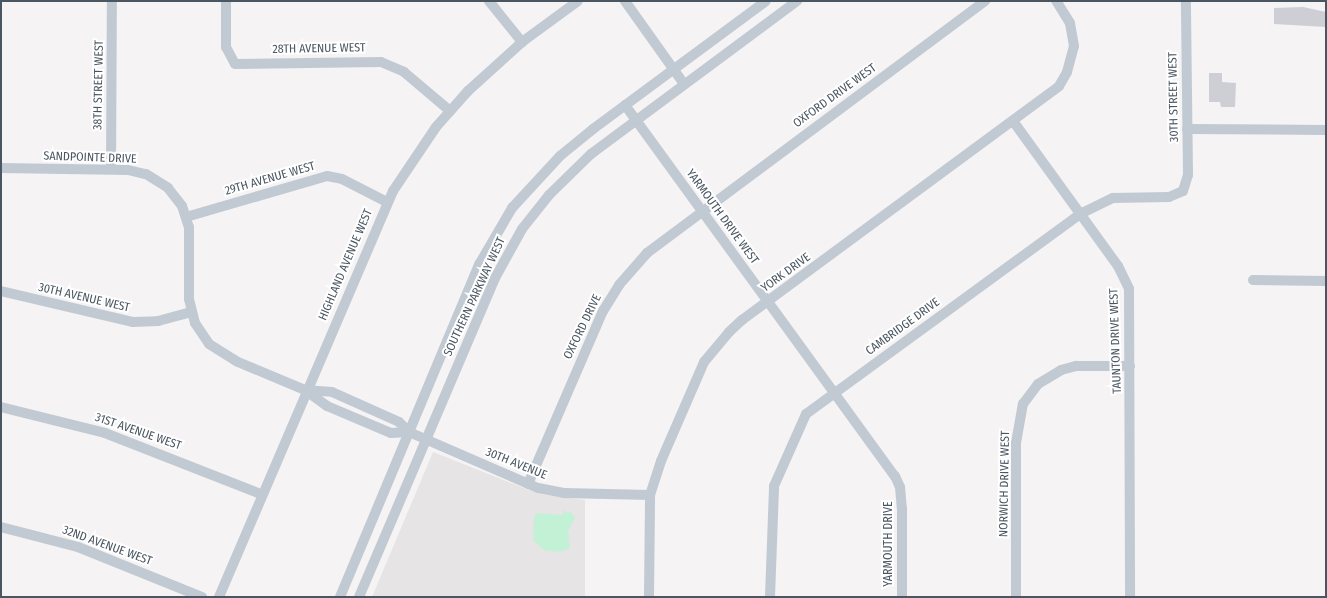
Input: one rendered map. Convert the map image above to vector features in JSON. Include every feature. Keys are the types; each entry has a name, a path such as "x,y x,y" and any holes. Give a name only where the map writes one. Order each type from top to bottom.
{"street":[{"name":"38TH STREET WEST","path":"111,169 112,1"},
{"name":"28TH AVENUE WEST","path":"226,1 226,47 232,62 381,62 404,72 449,110"},
{"path":"489,1 522,42"},
{"name":"HIGHLAND AVENUE WEST","path":"218,597 387,202 449,110 522,42 578,1"},
{"path":"625,1 684,84"},
{"name":"SOUTHERN PARKWAY WEST","path":"340,597 480,263 505,219 560,156 625,105 766,1"},
{"name":"SOUTHERN PARKWAY WEST","path":"359,597 495,278 522,229 568,176 635,120 796,1"},
{"name":"OXFORD DRIVE WEST","path":"701,210 984,1"},
{"name":"YORK DRIVE","path":"649,597 650,495 661,461 704,362 728,332 1059,86 1067,72 1073,54 1070,23 1056,1"},
{"name":"30TH STREET WEST","path":"1184,191 1188,175 1186,1"},
{"name":"YARMOUTH DRIVE WEST","path":"625,105 834,392"},
{"name":"TAUNTON DRIVE WEST","path":"1013,121 1118,266 1129,288 1130,597"},
{"path":"1187,129 1326,130"},
{"name":"SANDPOINTE DRIVE","path":"1,168 111,169 137,171 155,179 175,195 186,217 191,312 201,334 222,354 306,390 327,406 391,433 409,432"},
{"name":"29TH AVENUE WEST","path":"186,217 327,176 349,182 387,202"},
{"name":"CAMBRIDGE DRIVE","path":"770,597 771,510 776,477 803,419 834,392 1080,214 1113,198 1169,196 1184,191"},
{"name":"OXFORD DRIVE","path":"528,484 590,336 611,297 647,253 701,210"},
{"path":"1253,280 1326,281"},
{"name":"30TH AVENUE WEST","path":"1,291 133,322 158,321 191,312"},
{"name":"NORWICH DRIVE WEST","path":"1016,597 1016,442 1023,404 1038,384 1061,370 1076,366 1130,366"},
{"name":"YARMOUTH DRIVE","path":"834,392 887,463 900,487 902,597"},
{"name":"31ST AVENUE WEST","path":"1,407 105,432 261,494"},
{"name":"30TH AVENUE","path":"409,432 528,484 564,493 650,495"},
{"name":"32ND AVENUE WEST","path":"1,527 78,547 202,597"}],"shaded area":[{"path":"433,452 539,494 585,500 585,597 372,597"}],"green space":[{"path":"563,511 572,513 575,518 568,531 570,548 560,552 544,550 533,540 534,518 537,513 563,515"}],"building":[{"path":"1303,7 1326,12 1326,27 1274,24 1274,8"},
{"path":"1209,73 1222,73 1222,82 1236,83 1235,107 1221,107 1220,102 1209,102"}]}
